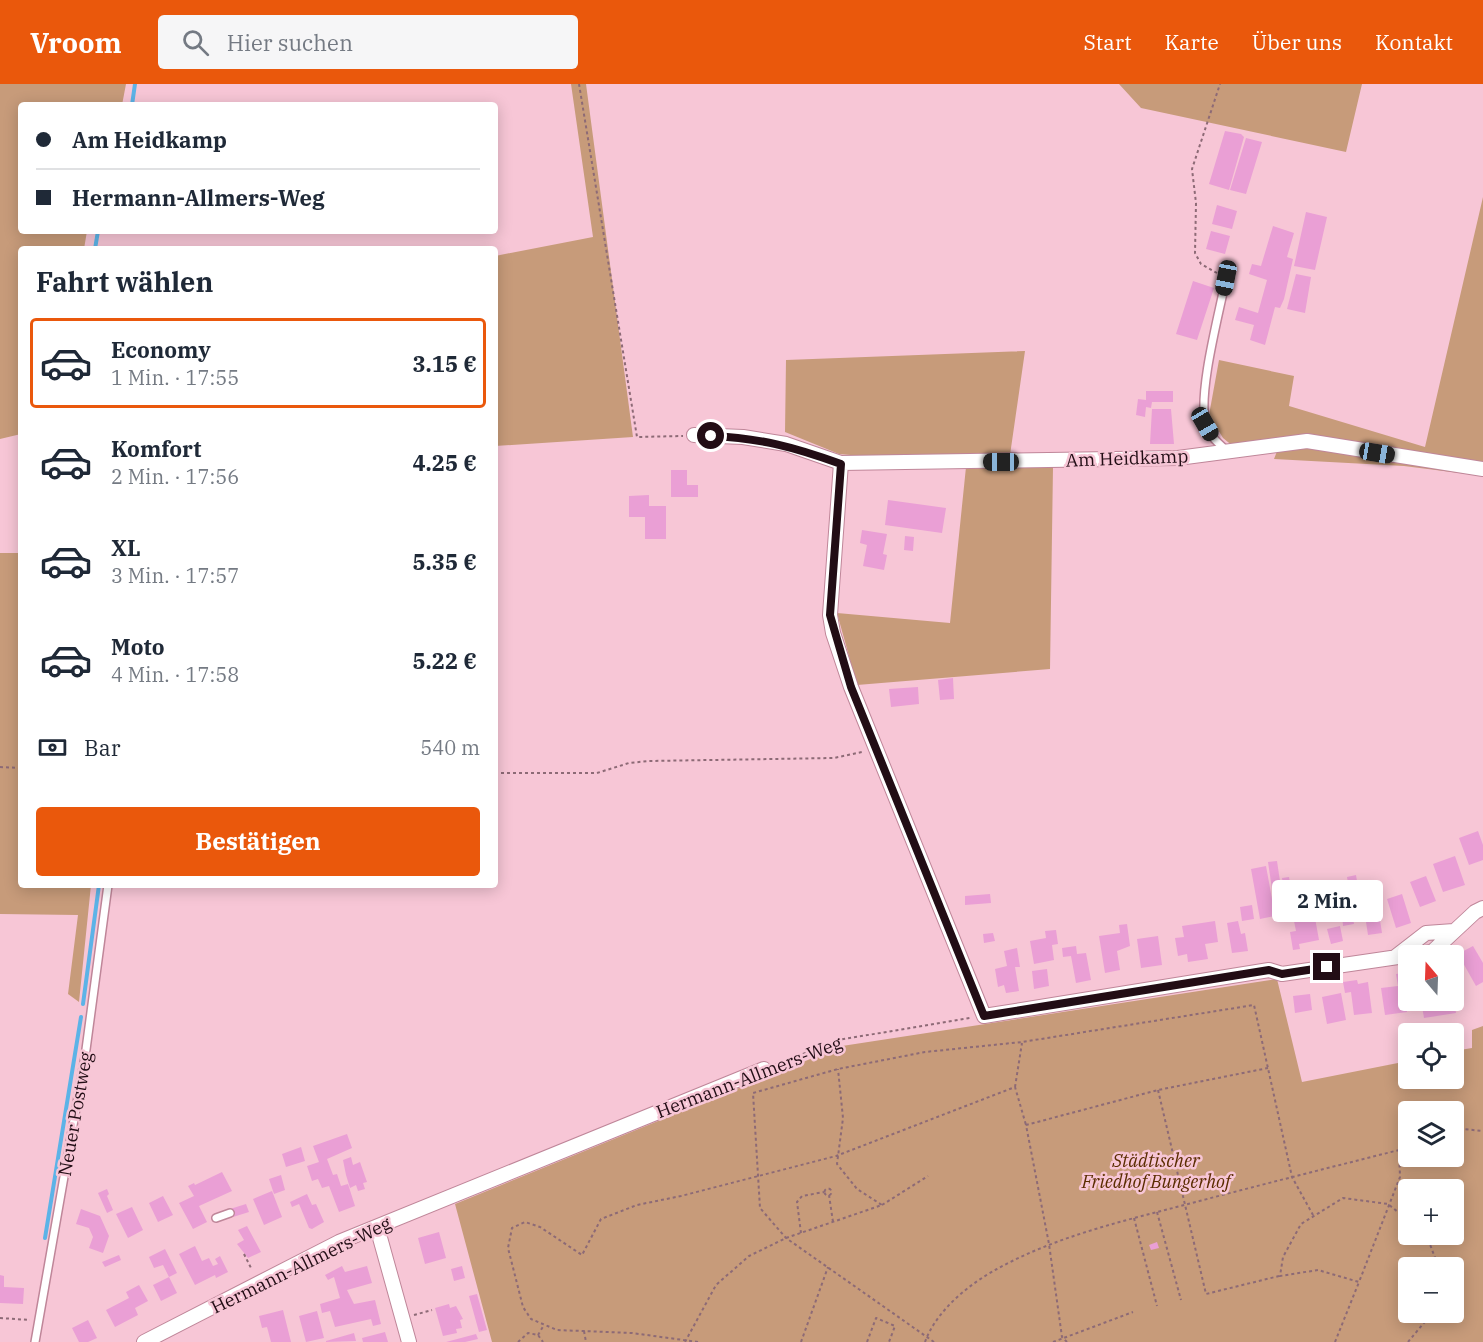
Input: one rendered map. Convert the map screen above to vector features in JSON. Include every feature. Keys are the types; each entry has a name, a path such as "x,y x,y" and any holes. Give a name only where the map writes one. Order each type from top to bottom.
{"street":[{"name":"Am Heidkamp","path":"694,435 743,437 786,444 841,464 1115,461 1229,453 1307,441 1483,469"},
{"path":"841,464 830,615 851,687 984,1016 1269,970 1282,974 1432,952 1475,912 1483,908"},
{"name":"Hermann-Allmers-Weg","path":"144,1342 339,1242 764,1069"},
{"path":"377,1227 409,1342"}],"lane":[{"path":"1226,278 1205,392 1205,424 1214,439 1229,453"},
{"name":"Neuer Postweg","path":"35,1342 85,1057 108,888"},
{"path":"216,1218 230,1213"}],"path":[{"path":"579,84 637,437 694,435"},
{"path":"1220,84 1192,169 1196,203 1195,253 1201,264 1226,278"},
{"path":"498,773 597,773 630,763 649,761 834,758 875,747"},
{"path":"0,767 18,768"},
{"path":"934,1342 786,1238 760,1208 753,1093 838,1069 925,1052 1022,1042 1254,1005 1292,1177 1313,1215"},
{"name":"Hermann-Allmers-Weg","path":"764,1069 838,1040 984,1016"},
{"path":"1022,1042 1015,1087 1026,1125 1049,1244 1062,1336 1067,1342"},
{"path":"1026,1125 1158,1090 1268,1068"},
{"path":"838,1069 843,1118 836,1156 837,1164 857,1189 882,1205"},
{"path":"698,1342 557,1330 531,1319 523,1308 508,1248 512,1228 525,1222 540,1227 582,1255 601,1219 637,1205 836,1156 1015,1087"},
{"path":"1158,1090 1206,1294 1280,1276 1317,1270 1359,1282"},
{"path":"1464,1129 1483,1131"},
{"path":"925,1342 927,1335 953,1300 996,1269 1049,1244 1185,1204 1398,1150"},
{"path":"1335,1342 1400,1177 1400,1167"},
{"path":"685,1340 716,1285 749,1256 786,1238 882,1205 928,1176"},
{"path":"801,1233 797,1202 802,1196 831,1189 829,1195 833,1223"},
{"path":"824,1192 829,1195"},
{"path":"1280,1276 1283,1257 1301,1224 1343,1198 1388,1204 1398,1212"},
{"path":"1157,1212 1181,1300"},
{"path":"1134,1218 1157,1306"},
{"path":"244,1254 258,1283"},
{"path":"801,1342 828,1267"},
{"path":"402,1318 432,1310"},
{"path":"1053,1342 1062,1336 1134,1312"},
{"path":"0,1318 38,1321"},
{"path":"867,1342 876,1318 895,1326 889,1342"},
{"path":"1408,1342 1424,1323"},
{"path":"538,1335 544,1325"},
{"path":"584,1331 586,1342"},
{"path":"518,1342 528,1333 538,1335 543,1342"}],"green space":[{"path":"0,84 126,84 123,102 18,102 18,234 86,234 84,246 18,246 18,435 0,439"},
{"path":"571,84 586,84 633,437 498,446 498,255 593,237"},
{"path":"1119,84 1362,84 1346,152 1141,108"},
{"path":"1483,197 1483,476 1404,466 1274,459 1281,441 1234,447 1223,438 1209,415 1219,360 1294,376 1289,406 1425,447"},
{"path":"1025,351 1010,455 862,456 839,454 785,432 786,360"},
{"path":"966,467 1053,467 1050,669 857,685 837,613 950,623"},
{"path":"0,553 18,553 18,888 91,888 79,1002 68,994 78,915 0,914"},
{"name":"Städtischer Friedhof Bungerhof","path":"1277,979 1302,1082 1398,1063 1398,1089 1464,1089 1464,1049 1472,1048 1472,1030 1483,1026 1483,1342 492,1342 455,1204 842,1046"}],"building":[{"path":"1225,131 1241,134 1244,137 1229,190 1209,184"},
{"path":"1246,138 1262,142 1246,194 1230,190"},
{"path":"1217,205 1237,211 1232,229 1212,224"},
{"path":"1306,212 1327,217 1315,270 1294,266"},
{"path":"1273,226 1294,233 1287,257 1293,259 1284,299 1280,308 1275,307 1265,345 1250,340 1254,325 1235,320 1239,307 1258,313 1267,280 1249,274 1252,264 1261,266"},
{"path":"1211,231 1230,236 1225,254 1206,249"},
{"path":"1296,274 1311,277 1305,313 1287,309"},
{"path":"1193,281 1214,288 1197,340 1176,334"},
{"path":"1146,391 1173,391 1173,402 1152,402 1151,408 1146,407 1145,417 1136,415 1138,399 1146,400"},
{"path":"1152,409 1171,409 1174,444 1150,444"},
{"path":"671,470 687,470 687,485 698,485 698,497 671,497"},
{"path":"649,495 649,506 666,506 666,539 645,539 645,517 629,517 629,496"},
{"path":"888,500 946,508 942,533 885,525"},
{"path":"862,530 887,534 883,554 887,555 884,570 863,566 867,545 860,543"},
{"path":"905,536 914,537 913,551 904,550"},
{"path":"953,678 954,699 940,700 938,680"},
{"path":"918,687 919,704 891,707 889,689"},
{"path":"1478,831 1483,845 1483,860 1469,865 1459,838"},
{"path":"1455,856 1465,885 1443,892 1433,864"},
{"path":"1277,861 1281,888 1272,889 1268,862"},
{"path":"1266,866 1272,899 1277,898 1280,915 1260,919 1251,869"},
{"path":"1356,875 1359,893 1350,895 1347,877"},
{"path":"1426,876 1436,901 1420,907 1410,882"},
{"path":"1289,877 1291,888 1284,890 1282,878"},
{"path":"990,894 991,903 965,905 965,896"},
{"path":"1376,894 1382,933 1368,935 1366,922 1361,922 1357,897"},
{"path":"1402,894 1411,923 1396,928 1387,899"},
{"path":"1252,905 1254,919 1242,921 1240,907"},
{"path":"1313,907 1319,940 1299,944 1300,949 1293,950 1290,932 1296,931 1292,911"},
{"path":"1352,912 1354,924 1343,926 1342,914"},
{"path":"1215,921 1218,942 1205,944 1208,959 1188,962 1187,954 1178,956 1175,938 1184,937 1182,926"},
{"path":"1238,921 1241,934 1245,933 1248,951 1232,953 1227,923"},
{"path":"1127,924 1130,946 1117,951 1120,970 1105,973 1099,936 1120,933 1119,925"},
{"path":"1340,926 1343,941 1331,944 1327,929"},
{"path":"1056,930 1058,944 1052,945 1054,960 1034,964 1030,941 1046,938 1045,931"},
{"path":"993,933 995,941 984,943 983,934"},
{"path":"1158,936 1162,965 1141,968 1137,939"},
{"path":"1076,946 1077,954 1086,953 1091,980 1076,983 1071,956 1063,957 1062,948"},
{"path":"1473,946 1483,963 1483,982 1476,986 1464,965 1464,951"},
{"path":"1017,948 1020,967 1015,967 1019,991 1006,993 1004,985 998,987 995,969 1007,966 1004,951"},
{"path":"1047,969 1049,986 1034,989 1032,971"},
{"path":"1357,980 1358,984 1368,982 1372,1013 1354,1015 1351,992 1345,993 1343,982"},
{"path":"1398,986 1398,1011 1407,1012 1385,1015 1381,988"},
{"path":"1341,993 1346,1020 1327,1024 1322,997"},
{"path":"1310,994 1312,1010 1295,1013 1293,996"},
{"path":"1423,1011 1456,1011 1456,1013 1424,1018"},
{"path":"347,1134 352,1148 327,1159 333,1175 337,1174 341,1186 348,1184 355,1206 339,1212 329,1186 322,1188 318,1179 312,1181 307,1166 319,1162 313,1146"},
{"path":"301,1147 305,1161 286,1167 282,1154"},
{"path":"351,1157 353,1165 360,1162 367,1182 363,1183 365,1189 358,1191 356,1185 350,1188 343,1160"},
{"path":"222,1172 232,1191 199,1206 207,1222 193,1229 179,1203 194,1196 188,1186"},
{"path":"281,1175 285,1190 274,1194 269,1179"},
{"path":"107,1189 109,1194 107,1196 113,1210 107,1213 98,1193"},
{"path":"272,1191 282,1217 264,1225 253,1199"},
{"path":"307,1194 312,1205 316,1204 324,1222 312,1229 309,1228 299,1204 292,1207 290,1202"},
{"path":"163,1196 173,1215 158,1222 149,1203"},
{"path":"246,1204 249,1212 233,1217 230,1209"},
{"path":"132,1207 143,1230 128,1238 116,1214"},
{"path":"81,1209 100,1216 109,1236 103,1253 89,1248 93,1237 89,1228 76,1224"},
{"path":"247,1226 261,1252 248,1258 237,1244 244,1240 238,1230"},
{"path":"439,1232 446,1258 425,1264 418,1238"},
{"path":"1157,1242 1159,1248 1151,1250 1149,1245"},
{"path":"195,1246 202,1261 209,1258 213,1266 218,1264 215,1259 220,1256 228,1272 216,1278 215,1275 195,1285 179,1254"},
{"path":"165,1249 177,1273 169,1277 163,1265 154,1268 149,1257"},
{"path":"119,1255 121,1260 105,1267 102,1262"},
{"path":"342,1266 345,1272 367,1266 372,1283 347,1290 354,1304 375,1300 381,1324 373,1326 371,1319 335,1327 330,1311 322,1313 320,1304 340,1298 334,1277 328,1280 325,1275"},
{"path":"462,1266 465,1278 454,1281 451,1269"},
{"path":"0,1275 4,1276 4,1287 24,1288 23,1304 0,1303"},
{"path":"169,1277 177,1293 161,1301 153,1285"},
{"path":"139,1285 148,1301 135,1308 138,1315 115,1327 106,1310 129,1298 126,1292"},
{"path":"477,1294 487,1330 479,1332 469,1296"},
{"path":"449,1304 450,1308 456,1306 463,1319 460,1320 462,1328 456,1329 457,1333 443,1336 435,1308"},
{"path":"283,1310 291,1342 271,1342 267,1327 262,1328 259,1316"},
{"path":"317,1311 324,1338 306,1342 299,1316"},
{"path":"88,1320 97,1338 88,1342 79,1342 72,1328"},
{"path":"385,1332 388,1342 363,1342 362,1338"},
{"path":"354,1333 356,1341 326,1342 326,1341"},
{"path":"476,1334 478,1339 446,1342"}],"waterway":[{"path":"132,102 135,84"},
{"path":"96,246 98,234"},
{"path":"83,1004 99,888"},
{"path":"45,1238 81,1017"}],"route":[{"path":"711,436 743,437 786,444 841,464 830,615 834,633 851,687 984,1016 1269,970 1282,974 1327,967"}]}
